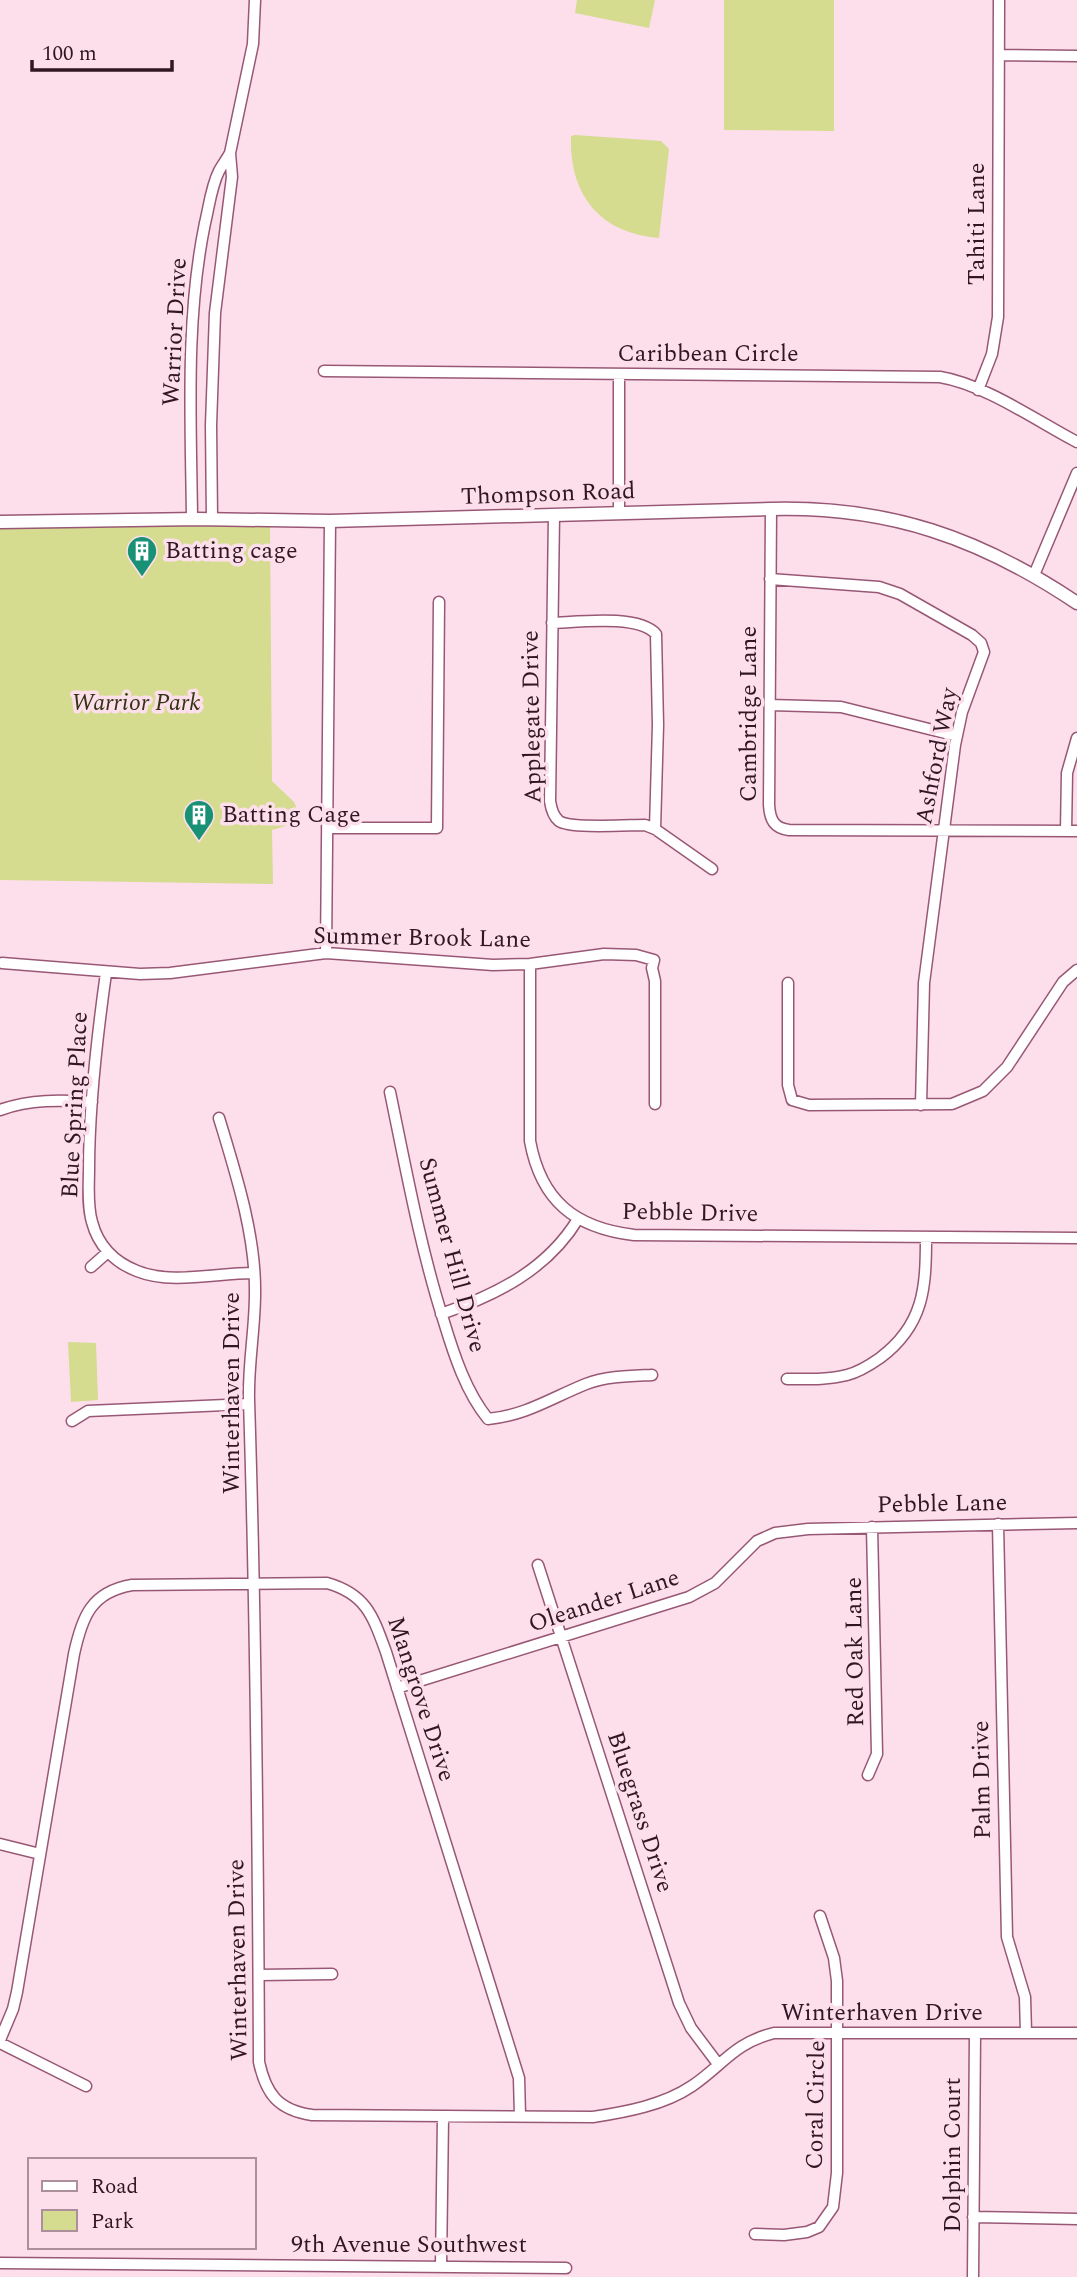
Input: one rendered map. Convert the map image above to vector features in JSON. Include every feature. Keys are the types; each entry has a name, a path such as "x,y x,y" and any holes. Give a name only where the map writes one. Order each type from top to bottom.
{"street":[{"name":"Warrior Drive","path":"212,519 211,425 215,313 232,177 230,153 253,44 255,0"},
{"name":"Tahiti Lane","path":"978,390 992,354 998,317 999,0"},
{"path":"999,55 1077,55"},
{"name":"Warrior Drive","path":"192,519 192,332 195,287 213,190 218,172 230,153"},
{"name":"Caribbean Circle","path":"324,371 914,376 949,379 978,390 1077,442"},
{"path":"619,375 619,513"},
{"path":"1034,575 1077,473"},
{"name":"Thompson Road","path":"0,522 192,519 330,521 771,509 841,510 905,522 982,548 1034,575 1077,603"},
{"name":"Cambridge Lane","path":"771,509 770,819 780,828 1071,831"},
{"name":"Applegate Drive","path":"554,514 550,801 553,814 563,824 576,826 645,825 655,829"},
{"path":"327,953 330,521"},
{"name":"Ashford Way","path":"770,579 879,587 900,594 979,640 983,647 983,657 962,712 944,830 924,983 921,1105"},
{"path":"327,828 437,828 439,602"},
{"path":"552,622 631,622 645,626 656,634 658,725 655,829 712,869"},
{"path":"770,705 841,707 957,736"},
{"path":"1071,831 1067,773 1077,738"},
{"name":"Summer Brook Lane","path":"2,963 106,973 170,973 327,953 478,965 530,964 604,954 636,956 654,960 655,1104"},
{"name":"Pebble Drive","path":"530,964 530,1142 536,1166 548,1189 562,1206 578,1219 603,1230 634,1236 1077,1238"},
{"path":"788,983 788,1085 792,1100 809,1105 952,1104 989,1086 1007,1067 1063,982 1077,970"},
{"name":"Blue Spring Place","path":"106,973 89,1150 92,1222 108,1252"},
{"name":"Summer Hill Drive","path":"390,1092 415,1209 442,1314 460,1368 477,1406 488,1419 527,1411 606,1378 652,1375"},
{"path":"0,1110 26,1102 58,1099 92,1102"},
{"name":"Winterhaven Drive","path":"219,1118 250,1237 254,1266 249,1404 254,1582 259,2062 266,2087 280,2104 294,2112 312,2115 593,2117 635,2109 682,2092 735,2049 763,2036 792,2032 1077,2033"},
{"path":"442,1314 491,1295 527,1274 555,1250 578,1219"},
{"path":"787,1379 826,1379 856,1372 898,1343 911,1325 923,1296 926,1237"},
{"path":"91,1267 108,1252 122,1264 154,1276 253,1273"},
{"path":"72,1421 88,1411 249,1404"},
{"name":"Pebble Lane","path":"808,1529 1077,1523"},
{"name":"Palm Drive","path":"998,1524 1007,1937 1023,1988 1026,2033"},
{"name":"Red Oak Lane","path":"868,1774 877,1754 872,1527"},
{"name":"Oleander Lane","path":"397,1688 689,1597 715,1583 757,1542 775,1533 808,1529"},
{"name":"Bluegrass Drive","path":"538,1565 679,2003 691,2028 718,2064"},
{"name":"Mangrove Drive","path":"0,2042 17,1992 77,1637 81,1623 91,1607 116,1588 150,1583 327,1583 358,1597 374,1621 519,2078 520,2116"},
{"path":"0,1844 40,1854"},
{"name":"Coral Circle","path":"755,2234 784,2235 807,2232 819,2227 831,2212 836,2173 838,2032 834,1958 820,1916"},
{"path":"259,1975 332,1974"},
{"name":"Dolphin Court","path":"973,2277 975,2034"},
{"path":"0,2042 86,2086"},
{"path":"441,2266 443,2117"},
{"path":"973,2217 1077,2219"},
{"name":"9th Avenue Southwest","path":"0,2263 267,2271 441,2266 566,2268"}],"green space":[{"path":"577,0 655,0 649,28 575,13"},
{"path":"724,0 834,0 834,131 724,130"},
{"path":"571,136 661,141 669,149 659,238 638,235 620,228 604,219 592,207 575,176"},
{"name":"Warrior Park","path":"0,524 270,525 272,781 294,802 302,821 272,830 273,884 0,880"},
{"path":"68,1342 96,1343 98,1400 71,1402"}],"place":[{"name":"Batting cage","path":"142,578"},
{"name":"Batting Cage","path":"199,842"}]}
